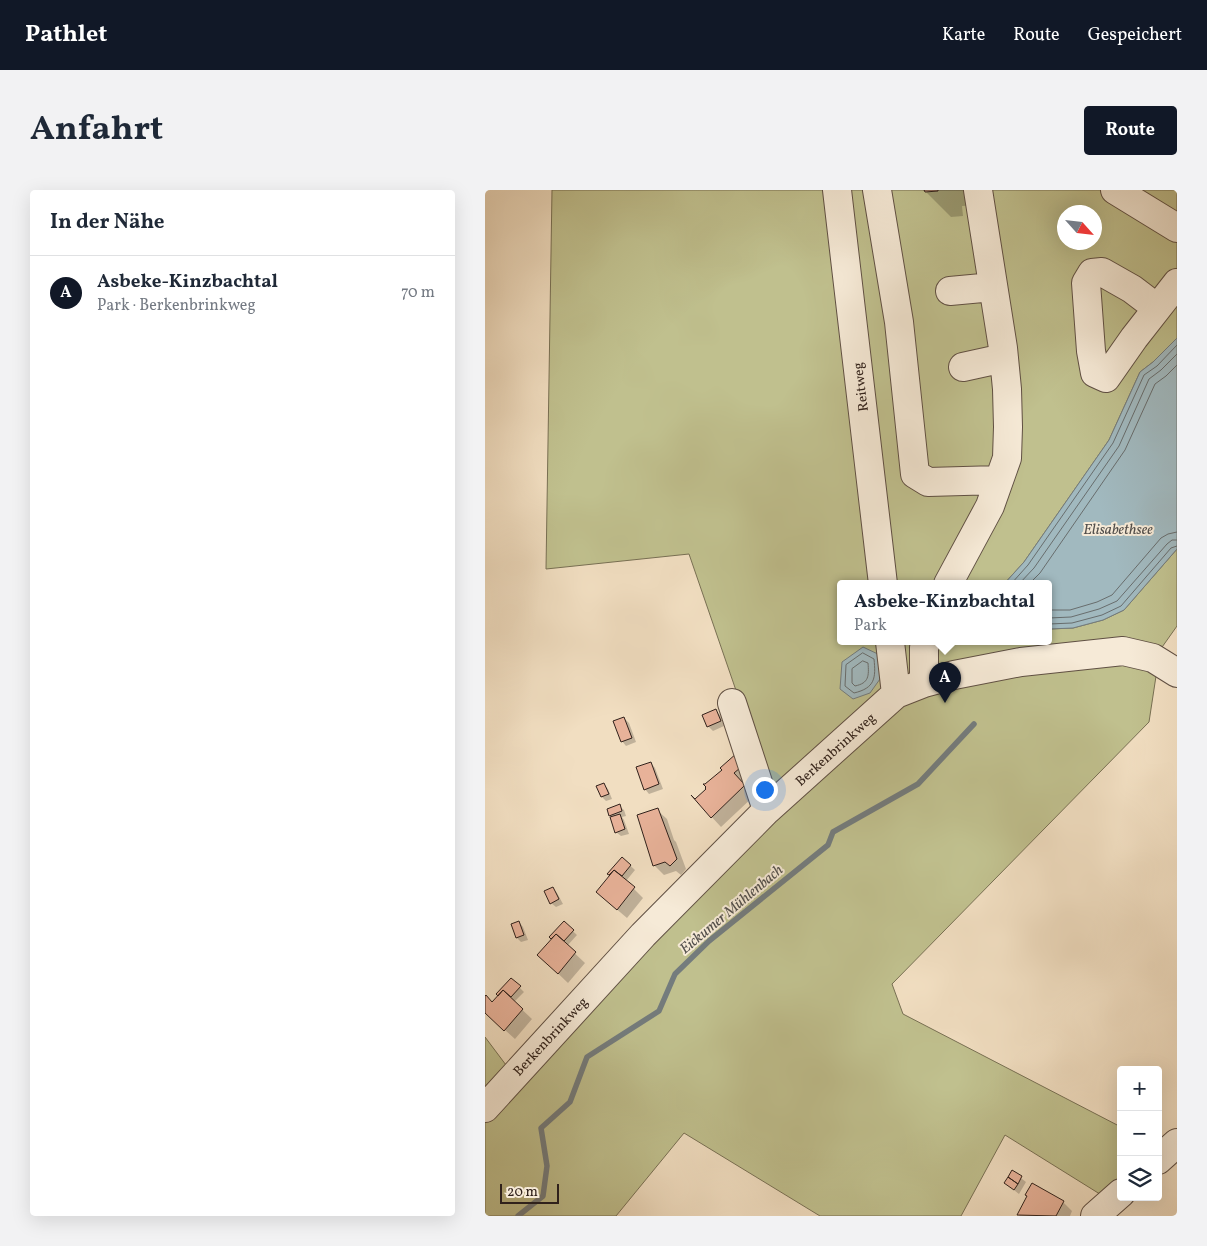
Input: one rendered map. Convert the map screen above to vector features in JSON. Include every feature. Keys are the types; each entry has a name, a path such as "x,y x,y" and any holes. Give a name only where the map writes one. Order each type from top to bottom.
{"street":[{"name":"Reitweg","path":"837,190 883,580"},
{"path":"877,190 899,322 915,474 928,482 999,480"},
{"path":"950,580 990,506 1007,458 1007,389 978,190"},
{"path":"1115,190 1177,228"},
{"path":"1157,308 1177,282"},
{"path":"950,291 993,287"},
{"path":"963,366 1003,358"},
{"path":"890,645 896,694"},
{"path":"924,682 925,645"},
{"name":"Berkenbrinkweg","path":"487,1102 643,935 767,810 896,694 924,682 1021,662 1123,651 1153,658 1177,672"},
{"path":"732,703 767,810"},
{"path":"1162,1156 1177,1143"},
{"path":"1095,1216 1117,1197"}],"green space":[{"path":"552,190 1177,190 1177,338 1140,372 1109,440 1024,562 1008,580 837,580 837,645 1052,645 1052,629 1073,628 1103,620 1124,610 1177,549 1177,626 1160,650 1149,722 892,984 903,1014 1117,1125 1117,1184 1103,1196 1005,1135 961,1216 820,1216 684,1133 616,1216 485,1216 485,1037 509,1069 771,792 689,554 546,569"}],"water":[{"name":"Elisabethsee","path":"1177,338 1177,549 1124,610 1103,620 1073,628 1052,629 1052,580 1008,580 1024,562 1109,440 1140,372"},
{"path":"863,647 880,655 880,679 870,693 853,699 840,689 842,662"}],"building":[{"path":"924,190 938,190 938,191 925,192"},
{"path":"716,709 721,721 707,727 702,715"},
{"path":"624,717 632,738 621,742 613,721"},
{"path":"737,753 746,763 734,773 745,785 711,818 691,795 695,799 706,789 703,784 722,770 720,768"},
{"path":"651,762 659,784 644,790 636,767"},
{"path":"604,783 609,794 601,797 596,786"},
{"path":"620,804 622,811 609,816 607,809"},
{"path":"658,808 677,859 670,866 665,862 653,866 637,815"},
{"path":"620,814 625,829 615,833 610,817"},
{"path":"622,857 631,865 622,876 614,870 609,875 607,874"},
{"path":"614,870 635,887 617,910 596,892"},
{"path":"553,887 559,899 550,904 544,891"},
{"path":"519,921 524,935 516,938 511,924"},
{"path":"564,921 574,930 564,941 556,934 551,939 549,937"},
{"path":"556,934 576,952 558,974 537,955"},
{"path":"511,978 521,986 511,997 503,990 498,996 496,994"},
{"path":"503,990 523,1009 504,1031 485,1013 485,996 492,1002"},
{"path":"1012,1170 1022,1176 1018,1184 1008,1177"},
{"path":"1008,1177 1018,1184 1014,1190 1004,1183"},
{"path":"1032,1183 1064,1201 1056,1216 1017,1215"}],"waterway":[{"name":"Eickumer Mühlenbach","path":"518,1216 543,1196 547,1166 541,1128 570,1102 587,1057 659,1011 675,974 709,941 828,845 833,832 918,784 974,724"}],"place":[{"name":"Asbeke-Kinzbachtal","path":"945,703"}]}
